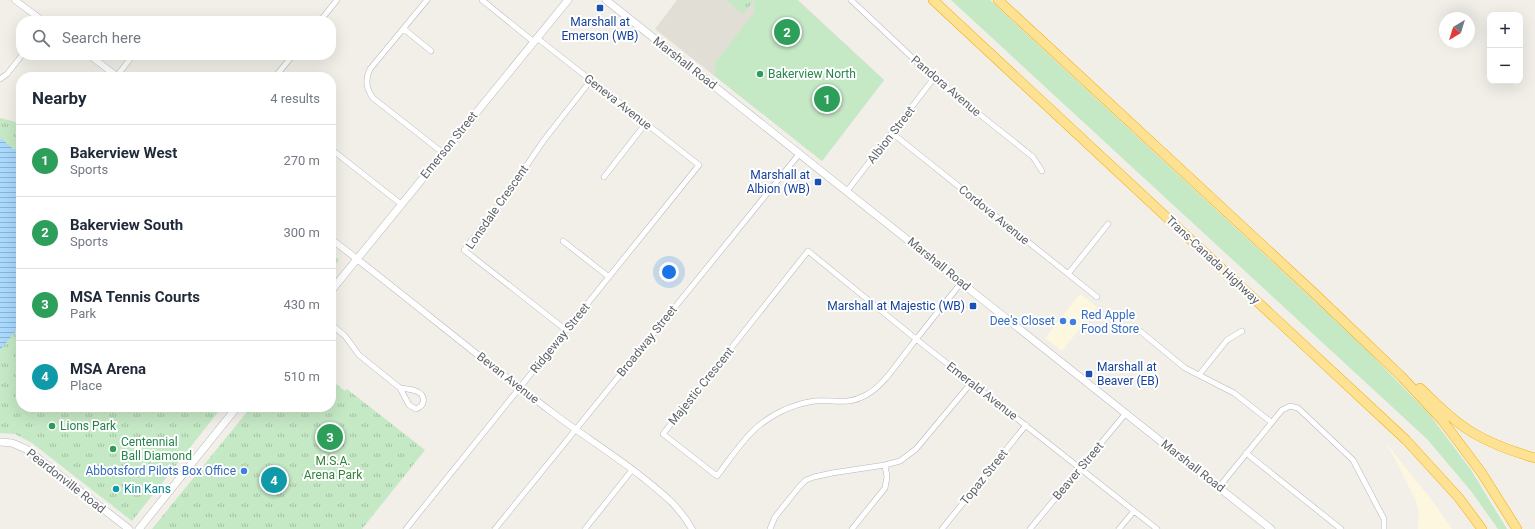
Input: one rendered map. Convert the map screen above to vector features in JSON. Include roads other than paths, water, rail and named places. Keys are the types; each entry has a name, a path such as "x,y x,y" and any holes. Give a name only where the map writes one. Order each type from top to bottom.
{"highway":[{"name":"Trans-Canada Highway","path":"933,0 1406,440 1459,498 1482,529"},
{"path":"998,0 1313,292 1401,376 1442,420 1481,472 1517,529"},
{"path":"1313,292 1460,424 1496,444 1535,458"}],"main road":[{"name":"Emerson Street","path":"336,285 568,0"},
{"name":"Marshall Road","path":"606,0 1271,529"},
{"path":"139,529 233,412"},
{"name":"Peardonville Road","path":"0,442 12,443 26,449 129,529"}],"street":[{"path":"15,0 36,16"},
{"path":"324,16 337,0"},
{"path":"427,0 370,69 366,84 368,91 373,98 443,153"},
{"name":"Geneva Avenue","path":"482,0 591,80 700,166"},
{"name":"Pandora Avenue","path":"851,0 934,78 1033,157 1042,171"},
{"path":"404,29 431,51"},
{"path":"0,79 7,74 18,60"},
{"path":"95,60 110,72"},
{"path":"118,72 129,60"},
{"path":"279,72 289,60"},
{"name":"Albion Street","path":"847,191 934,78"},
{"name":"Lonsdale Crescent","path":"566,330 464,250 505,197 544,140 591,80"},
{"path":"604,177 646,123"},
{"name":"Cordova Avenue","path":"892,133 1097,297"},
{"path":"336,153 401,204"},
{"name":"Broadway Street","path":"495,529 800,153"},
{"name":"Ridgeway Street","path":"406,529 700,166"},
{"path":"1068,274 1108,224"},
{"path":"563,241 609,277"},
{"name":"Bevan Avenue","path":"336,243 520,387 604,448 670,500 684,516 692,529"},
{"name":"Majestic Crescent","path":"808,252 663,434 717,476 751,433 772,416 796,406 816,401 848,402 866,395 880,385 962,282"},
{"name":"Emerald Avenue","path":"808,252 1157,529"},
{"path":"336,328 345,336 359,355 400,388 409,405 416,409 420,408 424,403 424,398 421,394 416,391 400,388"},
{"path":"1140,331 1185,368 1234,393 1271,422"},
{"path":"1199,375 1227,340 1242,331"},
{"path":"770,529 775,517 799,486 806,480 814,476 885,465 900,461 916,449 972,382"},
{"path":"1219,487 1282,410 1290,406 1298,408 1352,460 1384,519 1384,529"},
{"name":"Beaver Street","path":"1030,529 1126,413"},
{"name":"Topaz Street","path":"942,529 1026,425"},
{"path":"1246,453 1341,529"},
{"path":"853,529 885,488 887,477 885,465"},
{"path":"585,529 632,470"},
{"path":"1119,529 1134,511"}],"water":[{"path":"0,139 2,139 13,149 16,149 16,332 0,350"}],"place":[{"name":"Marshall at Emerson (WB)","path":"600,8"},
{"name":"Bakerview South","path":"787,32"},
{"name":"Bakerview North","path":"760,74"},
{"name":"Bakerview West","path":"827,99"},
{"name":"Marshall at Albion (WB)","path":"818,182"},
{"name":"Marshall at Majestic (WB)","path":"973,306"},
{"name":"Dee's Closet","path":"1063,321"},
{"name":"Red Apple Food Store","path":"1073,322"},
{"name":"Marshall at Beaver (EB)","path":"1089,374"},
{"name":"Lions Park","path":"52,426"},
{"name":"MSA Tennis Courts","path":"330,437"},
{"name":"Centennial Ball Diamond","path":"113,449"},
{"name":"Abbotsford Pilots Box Office","path":"244,471"},
{"name":"MSA Arena","path":"274,480"},
{"name":"Kin Kans","path":"116,489"}],"park label":[{"name":"M.S.A. Arena Park","path":"333,468"}]}
